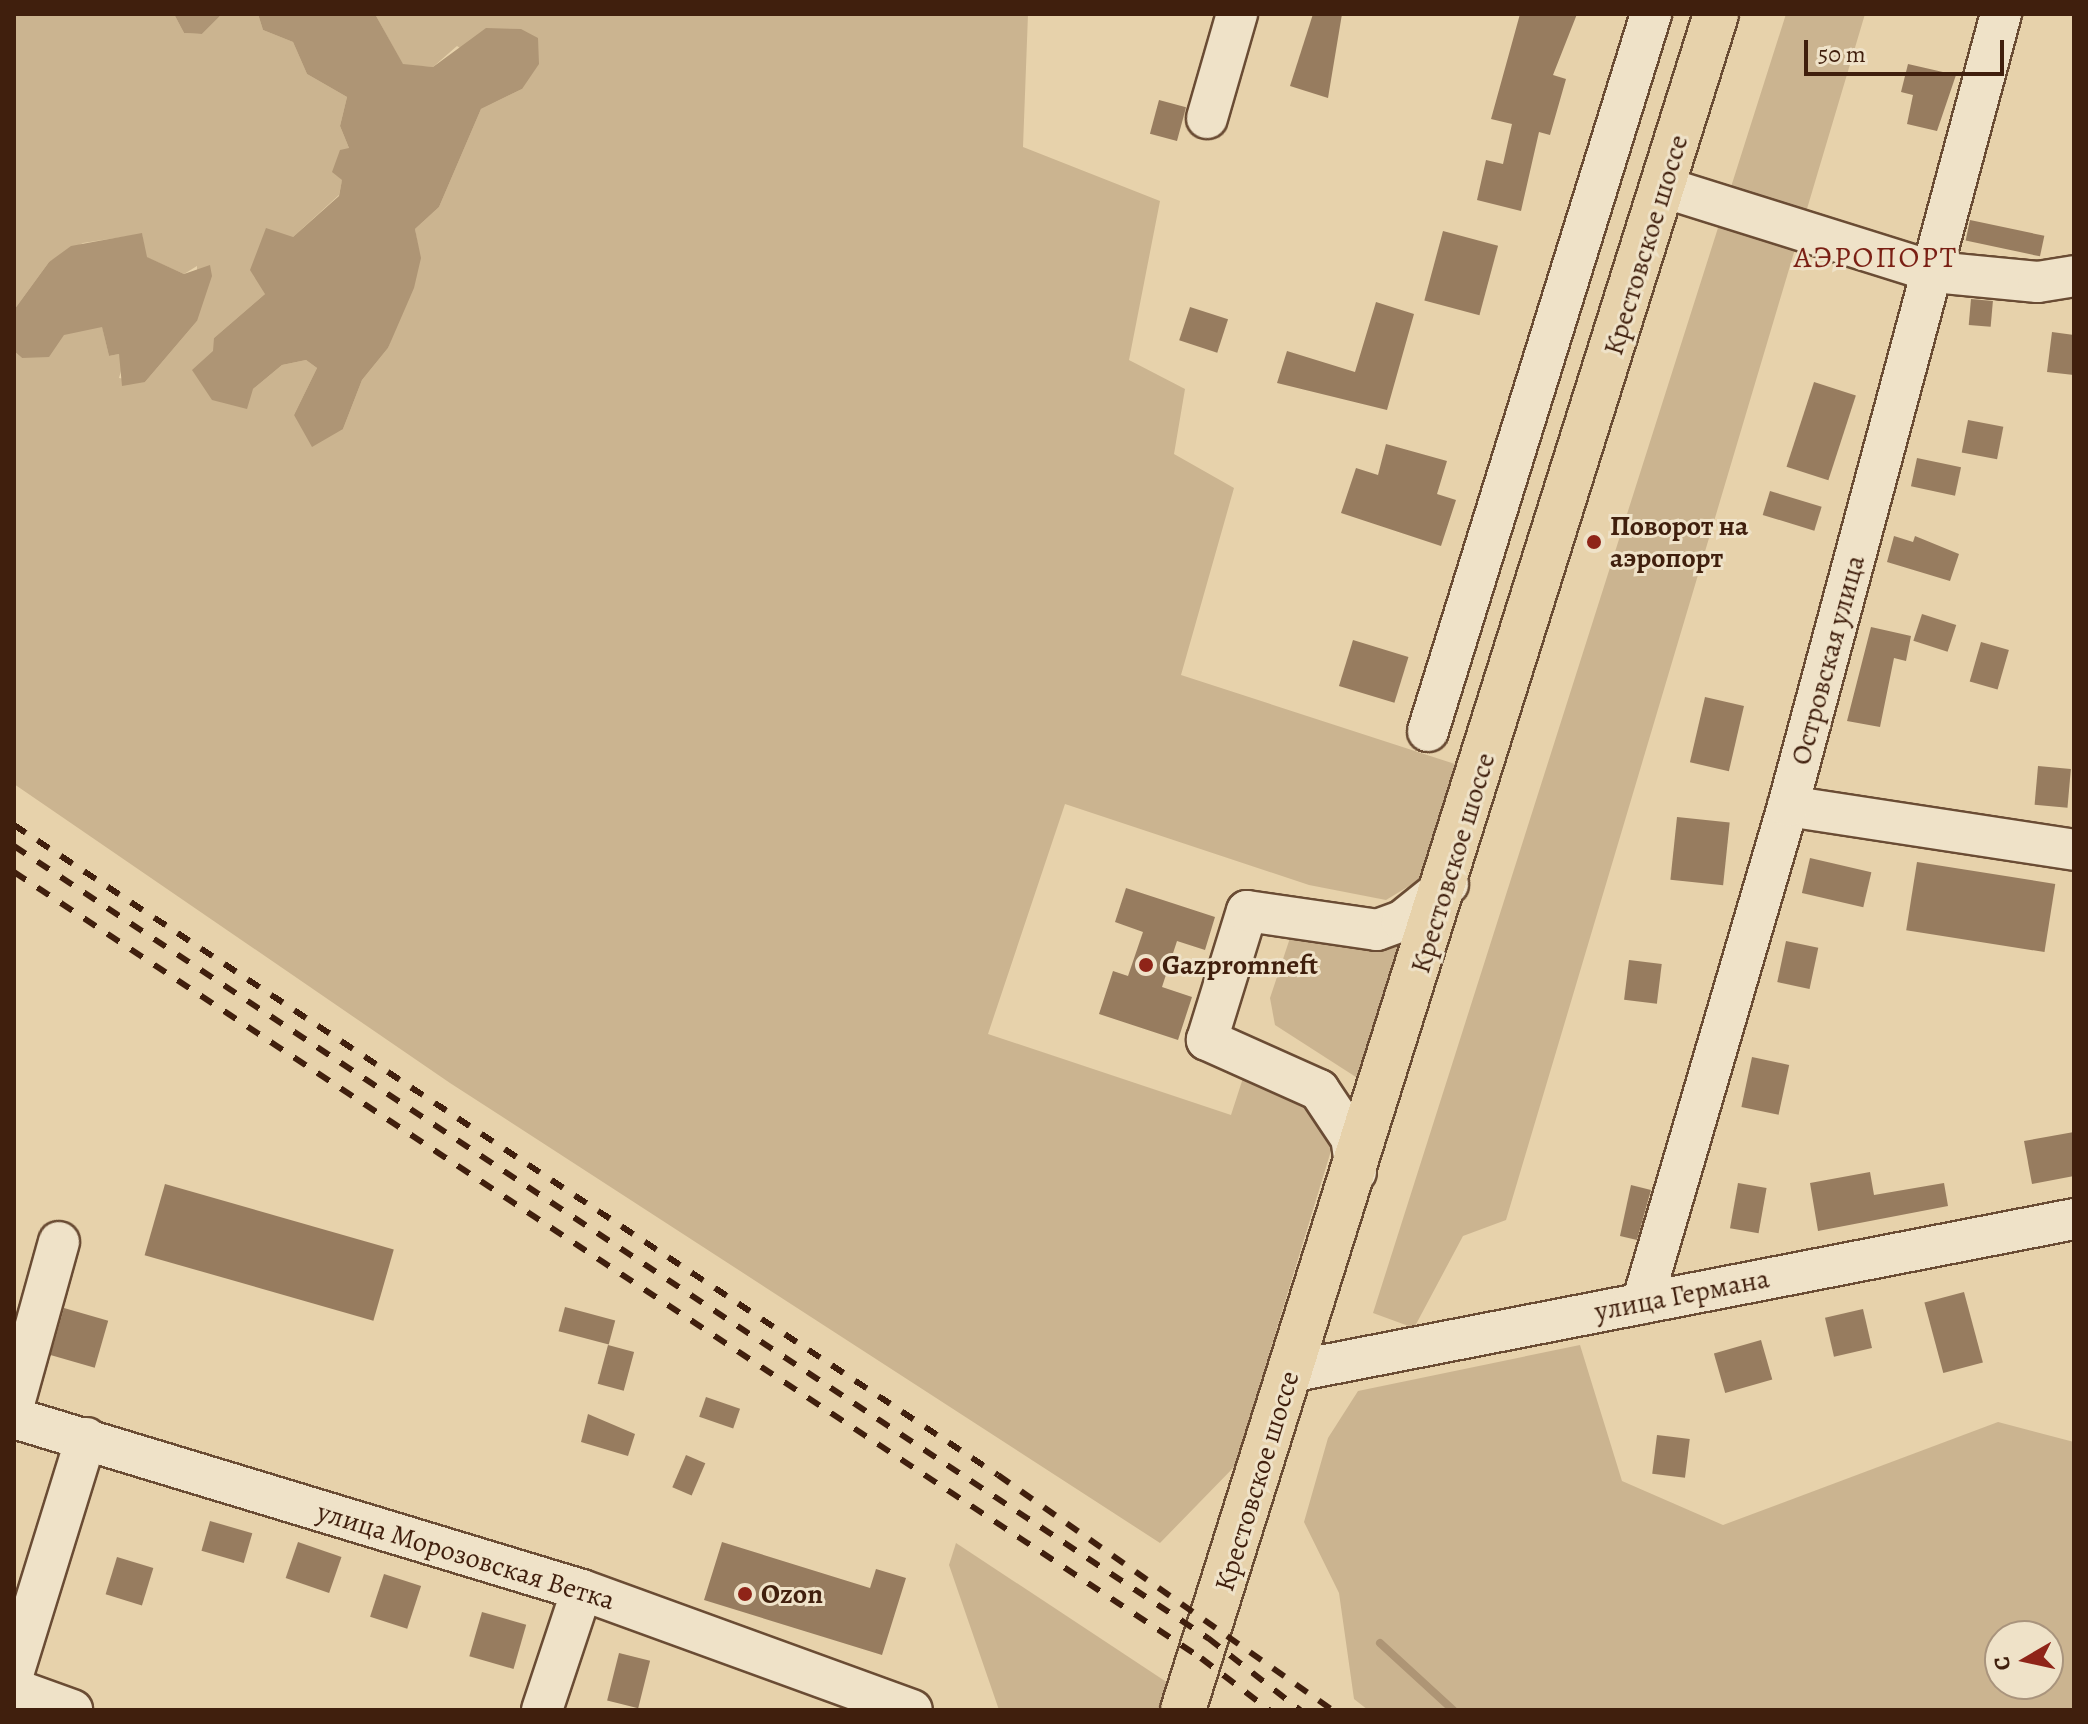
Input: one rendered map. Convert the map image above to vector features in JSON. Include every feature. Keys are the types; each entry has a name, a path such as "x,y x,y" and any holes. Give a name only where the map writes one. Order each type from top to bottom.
{"main road":[{"name":"Крестовское шоссе","path":"1183,1710 1448,884 1666,188 1716,14"}],"street":[{"path":"1207,118 1237,14"},
{"path":"1428,731 1651,14"},
{"name":"Островская улица","path":"1642,1303 1788,806 2001,14"},
{"path":"1666,188 1934,272 2038,282 2074,276"},
{"path":"1788,806 2074,850"},
{"path":"1356,1172 1351,1138 1319,1090 1207,1040 1247,911 1377,930 1402,921 1448,884"},
{"name":"улица Германа","path":"1290,1372 2074,1219"},
{"path":"14,1404 59,1242"},
{"name":"улица Морозовская Ветка","path":"14,1418 582,1590 912,1710"},
{"path":"14,1671 86,1438"},
{"path":"542,1710 582,1590"},
{"path":"14,1689 72,1710"}],"shaded area":[{"path":"14,14 174,14 184,33 202,34 222,14 258,14 263,30 293,42 307,74 347,97 340,126 349,148 339,195 293,237 265,294 214,338 253,389 282,365 306,360 317,368 294,415 343,429 362,380 388,348 420,258 415,229 439,207 481,109 522,89 457,46 433,67 403,65 375,14 1028,14 1023,147 1160,201 1129,360 1185,389 1174,454 1234,488 1181,675 1458,765 1424,877 1386,900 1309,885 1065,804 988,1034 1231,1115 1254,1044 1344,1108 1235,1466 1160,1543 450,1083 14,784 14,351 22,358 64,334 102,326 109,356 119,354 123,364 119,378 145,382 197,321 197,266 184,274 146,257 142,234 83,243 49,262 14,310"},
{"path":"174,14 222,14 202,34 184,33"},
{"path":"258,14 375,14 403,64 433,67 486,28 521,29 538,38 539,64 522,89 481,109 439,207 415,229 421,258 414,288 388,348 362,380 343,429 312,447 294,415 317,368 306,360 282,365 253,389 247,409 212,400 192,370 213,351 214,338 265,294 250,270 266,228 293,237 339,196 342,180 332,172 340,150 349,148 340,126 347,97 307,74 293,42 263,30"},
{"path":"1786,14 1865,14 1506,1220 1463,1236 1414,1328 1373,1313"},
{"path":"142,233 147,257 184,274 210,265 212,276 197,321 145,382 122,386 119,354 109,356 102,327 64,335 49,357 22,358 14,351 14,310 49,262 71,246"},
{"path":"1292,932 1404,940 1359,1079 1275,1025 1270,998"},
{"path":"1580,1345 1622,1481 1723,1525 1998,1422 2074,1442 2074,1710 1368,1710 1354,1699 1339,1593 1304,1522 1328,1438 1358,1391"},
{"path":"956,1543 1168,1683 1161,1710 999,1710 949,1565"}],"building":[{"path":"1313,14 1342,14 1328,98 1290,86"},
{"path":"1520,14 1577,14 1553,75 1566,79 1550,135 1539,132 1521,211 1477,200 1486,160 1503,164 1512,124 1491,119"},
{"path":"1908,64 1956,75 1937,131 1907,124 1913,95 1901,92"},
{"path":"1159,100 1186,107 1177,141 1150,134"},
{"path":"1970,220 2044,236 2040,256 1966,241"},
{"path":"1443,231 1498,246 1479,315 1424,301"},
{"path":"1971,299 1993,301 1991,327 1969,325"},
{"path":"1376,302 1414,314 1387,410 1277,383 1287,351 1355,372"},
{"path":"1190,307 1228,319 1217,353 1179,340"},
{"path":"2052,332 2074,335 2074,375 2047,372"},
{"path":"1814,382 1856,396 1828,480 1786,467"},
{"path":"1968,420 2003,427 1997,459 1962,452"},
{"path":"1386,444 1447,461 1437,494 1456,500 1441,546 1341,513 1356,468 1378,475"},
{"path":"1917,458 1961,467 1955,496 1911,486"},
{"path":"1770,491 1822,507 1814,531 1763,515"},
{"path":"1894,536 1913,542 1915,536 1959,554 1950,581 1887,562"},
{"path":"1922,614 1956,625 1948,652 1913,641"},
{"path":"1871,627 1911,636 1906,661 1894,658 1880,727 1847,721"},
{"path":"1353,640 1408,657 1394,703 1339,686"},
{"path":"1981,642 2009,650 1998,689 1970,681"},
{"path":"1705,697 1744,706 1729,771 1690,762"},
{"path":"2038,766 2071,769 2067,808 2035,805"},
{"path":"1677,817 1730,823 1723,885 1670,880"},
{"path":"1810,858 1871,872 1863,907 1802,893"},
{"path":"1917,862 2055,884 2044,952 1906,930"},
{"path":"1126,888 1215,917 1205,950 1177,941 1162,987 1192,997 1178,1040 1099,1014 1113,971 1128,976 1143,932 1115,922"},
{"path":"1786,941 1818,948 1810,989 1777,982"},
{"path":"1629,960 1662,964 1657,1004 1624,1000"},
{"path":"1752,1057 1789,1065 1779,1115 1741,1107"},
{"path":"2074,1132 2074,1176 2032,1184 2024,1141"},
{"path":"1870,1172 1874,1195 1944,1183 1948,1206 1818,1231 1810,1183"},
{"path":"1738,1183 1767,1188 1759,1233 1730,1228"},
{"path":"165,1184 394,1250 373,1321 145,1255"},
{"path":"1631,1185 1651,1190 1637,1240 1620,1236"},
{"path":"1964,1292 1983,1363 1943,1373 1924,1303"},
{"path":"565,1307 615,1320 609,1345 559,1331"},
{"path":"64,1308 108,1321 95,1368 50,1355"},
{"path":"1863,1309 1872,1348 1834,1357 1825,1318"},
{"path":"1761,1340 1772,1379 1725,1393 1714,1354"},
{"path":"608,1345 634,1352 624,1391 598,1384"},
{"path":"706,1397 740,1409 733,1429 699,1417"},
{"path":"588,1414 635,1434 628,1456 581,1442"},
{"path":"1657,1435 1690,1439 1685,1478 1652,1474"},
{"path":"686,1455 705,1463 692,1495 672,1487"},
{"path":"210,1521 252,1533 244,1563 201,1551"},
{"path":"298,1542 341,1557 329,1593 286,1578"},
{"path":"722,1542 870,1588 876,1569 906,1578 882,1655 704,1600"},
{"path":"117,1557 153,1568 142,1605 106,1594"},
{"path":"384,1574 421,1586 407,1629 370,1617"},
{"path":"482,1612 526,1625 514,1669 469,1656"},
{"path":"619,1653 650,1661 638,1708 607,1701"}],"waterway":[{"path":"1380,1643 1453,1710"}],"railway":[{"path":"14,825 998,1475 1332,1710"},
{"path":"14,846 1208,1638 1300,1710"},
{"path":"14,872 1201,1658 1269,1710"}],"place":[{"name":"Поворот на аэропорт","path":"1594,542"},
{"name":"Gazpromneft","path":"1146,965"},
{"name":"Ozon","path":"745,1594"}],"district":[{"name":"АЭРОПОРТ","path":"1876,257"}]}
